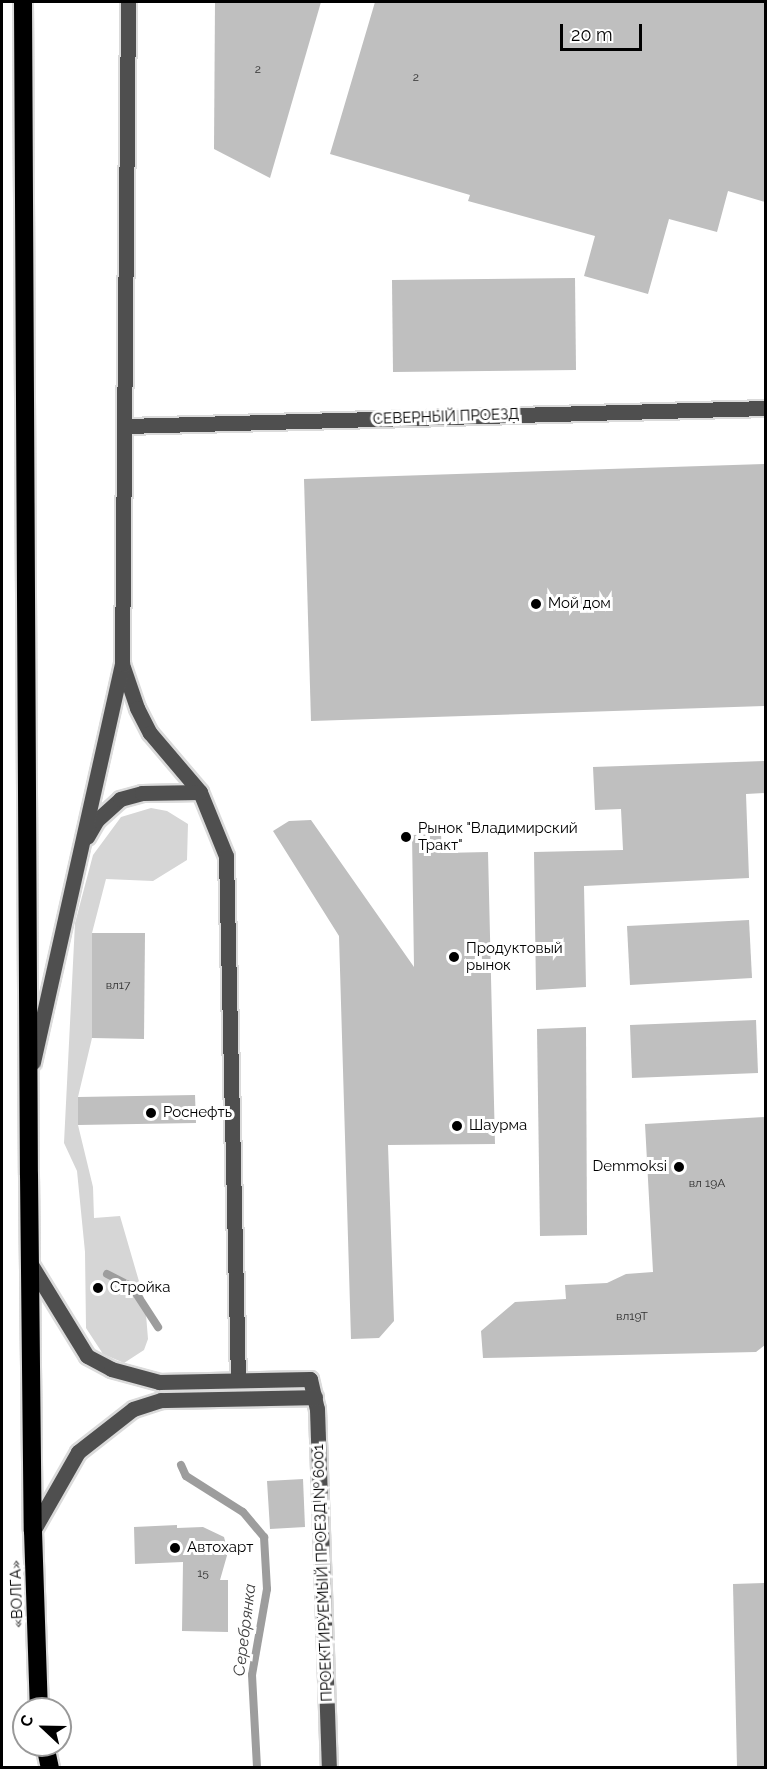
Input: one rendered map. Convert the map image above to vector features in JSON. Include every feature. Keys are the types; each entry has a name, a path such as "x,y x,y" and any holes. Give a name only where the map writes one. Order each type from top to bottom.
{"highway":[{"name":"«ВОЛГА»","path":"23,2 28,1086 33,1531 39,1697"}],"street":[{"path":"28,1086 79,849 106,745 122,664 126,426 128,2"},
{"name":"СЕВЕРНЫЙ ПРОЕЗД","path":"126,426 765,408"},
{"path":"30,1263 87,1356 111,1369 159,1382 238,1380 226,856 200,792 150,733 137,708 122,664"},
{"path":"79,849 97,820 120,800 142,793 200,792"},
{"name":"ПРОЕКТИРУЕМЫЙ ПРОЕЗД № 6001","path":"238,1380 310,1379 315,1397 329,1767"},
{"path":"33,1531 78,1452 133,1409 161,1400 315,1397"}],"shaded area":[{"path":"151,808 167,811 188,824 187,860 153,881 106,879 92,933 92,1038 78,1097 78,1125 93,1187 94,1218 120,1216 145,1302 148,1339 144,1350 124,1363 103,1354 86,1328 85,1252 77,1171 64,1143 75,923 93,855 121,817"}],"building":[{"path":"215,2 321,2 270,178 214,149"},
{"path":"375,2 765,2 765,202 728,191 717,232 669,219 648,294 584,276 595,236 468,201 470,195 330,154"},
{"path":"575,278 576,370 393,372 392,280"},
{"name":"Мой дом","path":"765,464 765,706 311,721 304,479"},
{"path":"765,761 765,793 746,794 749,878 584,886 586,987 536,990 534,852 623,850 621,809 595,810 593,767"},
{"path":"311,820 414,967 412,835 441,834 442,853 488,852 495,1144 388,1145 394,1321 379,1338 351,1339 339,936 273,831 289,821"},
{"path":"749,920 752,978 630,985 627,926"},
{"path":"92,933 145,933 144,1039 92,1038"},
{"path":"756,1020 758,1073 632,1078 630,1025"},
{"path":"586,1027 587,1235 540,1236 537,1029"},
{"path":"195,1095 196,1123 78,1125 78,1097"},
{"path":"765,1117 765,1345 756,1352 483,1358 481,1331 515,1302 566,1299 565,1285 607,1283 626,1274 653,1272 645,1124"},
{"path":"303,1479 305,1527 270,1529 267,1481"},
{"path":"177,1525 177,1528 203,1527 224,1537 228,1552 220,1580 228,1580 228,1632 182,1631 183,1562 135,1564 134,1527"},
{"path":"765,1583 765,1767 737,1767 733,1584"}],"waterway":[{"name":"Серебрянка","path":"107,1274 132,1287 158,1327"},
{"name":"Серебрянка","path":"181,1465 186,1476 243,1512 264,1537 267,1589 252,1675 257,1768"}],"place":[{"name":"Мой дом","path":"536,604"},
{"name":"Рынок \"Владимирский Тракт\"","path":"406,837"},
{"name":"Продуктовый рынок","path":"454,957"},
{"name":"Роснефть","path":"151,1113"},
{"name":"Шаурма","path":"457,1126"},
{"name":"Demmoksi","path":"679,1167"},
{"name":"Стройка","path":"98,1288"},
{"name":"Автохарт","path":"175,1548"}]}
